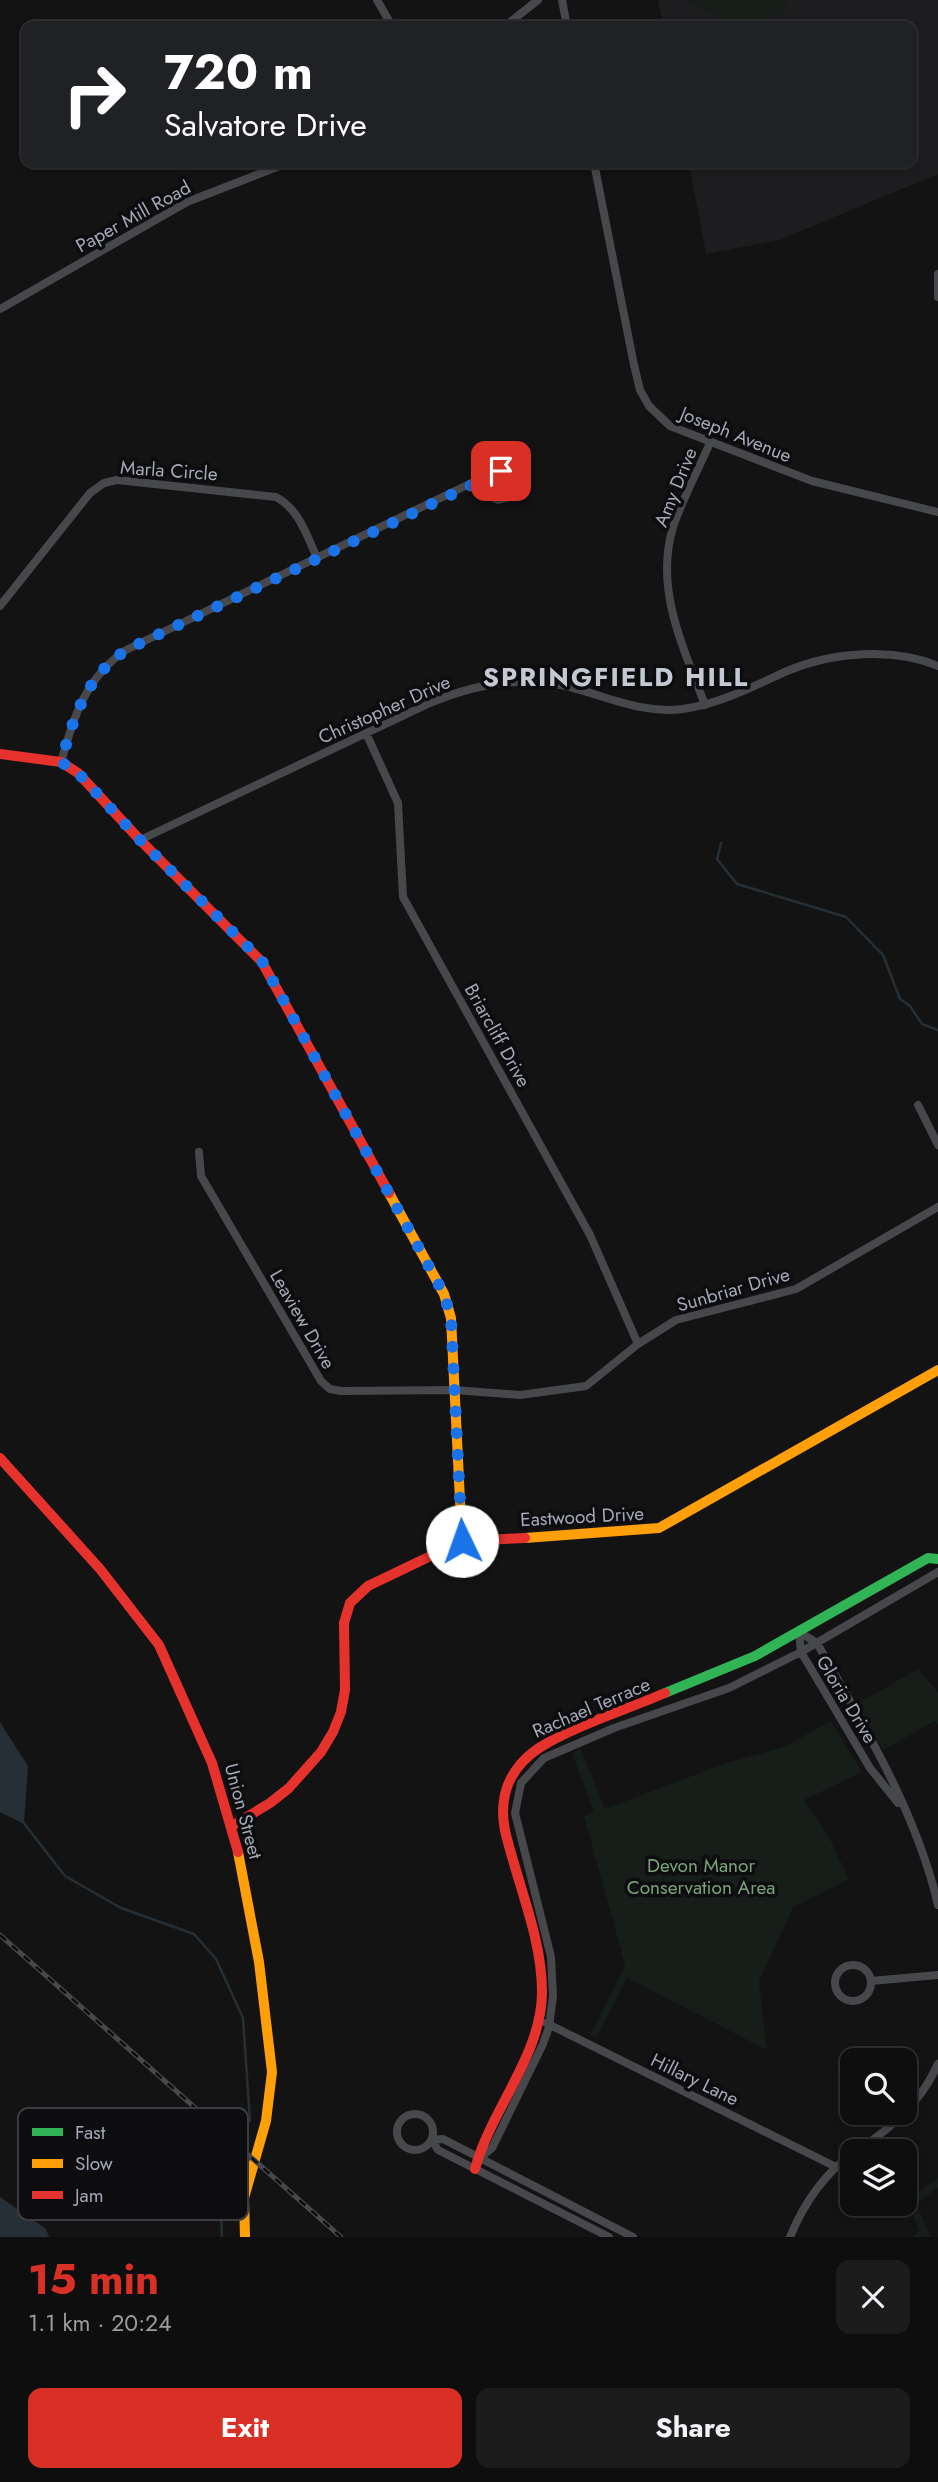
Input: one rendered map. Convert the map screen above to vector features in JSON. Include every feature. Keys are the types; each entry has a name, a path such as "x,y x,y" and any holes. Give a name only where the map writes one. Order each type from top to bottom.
{"street":[{"path":"377,0 389,21"},
{"path":"511,21 538,0"},
{"path":"562,0 566,21"},
{"name":"Paper Mill Road","path":"0,309 187,202 274,168"},
{"name":"Joseph Avenue","path":"595,168 640,390 654,413 670,426 812,481 938,512"},
{"path":"938,274 938,297"},
{"name":"Amy Drive","path":"705,705 672,614 666,569 674,526 710,443"},
{"path":"61,762 81,699 95,678 115,657 138,643 470,485 501,471 507,472 515,483 510,497 498,500 470,485"},
{"name":"Marla Circle","path":"0,606 90,493 103,484 117,480 276,497 297,516 317,558"},
{"name":"Christopher Drive","path":"140,840 444,697 479,686 505,682 558,685 624,705 657,710 705,705 790,670 830,658 887,655 921,660 938,666"},
{"name":"Briarcliff Drive","path":"366,733 398,803 403,897 590,1235 638,1344"},
{"path":"0,754 61,762 78,773 140,840 262,961 444,1294 451,1318 462,1541"},
{"path":"918,1105 938,1144"},
{"name":"Leaview Drive","path":"199,1152 201,1176 324,1385 341,1391 454,1390"},
{"name":"Sunbriar Drive","path":"454,1390 520,1395 586,1387 638,1344 676,1320 796,1289 938,1207"},
{"name":"Eastwood Drive","path":"232,1826 248,1819 297,1778 333,1735 341,1715 344,1694 344,1625 350,1603 369,1586 462,1541 617,1533 659,1528 938,1370"},
{"name":"Union Street","path":"0,1458 97,1563 157,1642 204,1735 232,1826 256,1929 272,2081 268,2120 248,2179"},
{"name":"Rachael Terrace","path":"545,2022 540,1960 503,1813 506,1790 515,1770 530,1752 541,1745 755,1656 928,1558 938,1559"},
{"name":"Rachael Terrace","path":"477,2163 482,2143 535,2036 545,2022 553,1996 551,1957 515,1813 518,1792 528,1773 553,1753 614,1728 717,1693 802,1652 938,1572"},
{"name":"Gloria Drive","path":"799,1632 817,1643 881,1758 923,1854 938,1905"},
{"name":"Gloria Drive","path":"799,1632 802,1652 870,1768 906,1813"},
{"path":"849,1965 866,1970 871,1981 868,1992 853,2001 838,1993 835,1983 839,1971 849,1965"},
{"path":"871,1981 938,1975"},
{"name":"Hillary Lane","path":"545,2022 836,2167"},
{"path":"875,2139 908,2111 925,2089 938,2064"},
{"path":"432,2140 432,2125 424,2116 409,2115 398,2125 399,2140 406,2148 421,2149 432,2140 443,2139 477,2163 609,2237"},
{"path":"477,2163 633,2237"},
{"path":"790,2237 807,2202 840,2164"}],"shaded area":[{"path":"658,0 938,0 938,174 779,240 706,254 690,168 917,168 917,21 662,21"},
{"path":"0,1722 28,1766 24,1824 0,1812"},
{"path":"0,2197 18,2210 18,2220 33,2220 46,2229 49,2237 0,2237"}],"green space":[{"path":"688,0 784,0 790,11 755,21 728,21 689,3"},
{"path":"918,1669 938,1692 938,1725 935,1721 883,1750 857,1704"},
{"name":"Devon Manor Conservation Area","path":"831,1721 862,1772 804,1800 829,1837 849,1879 793,1907 759,1982 767,2050 627,1978 596,2038 590,2035 625,1965 584,1816 594,1812 572,1753 581,1749 605,1809 726,1763 784,1747"},
{"path":"938,2178 938,2188 917,2202 917,2193"},
{"path":"917,2205 931,2237 913,2237 919,2230 913,2216 917,2216"}],"waterway":[{"path":"721,843 717,859 737,884 846,917 883,955 900,999 910,1006 922,1024 938,1030"},
{"path":"23,1822 65,1876 121,1908 194,1934 216,1959 243,2018 250,2121"},
{"path":"221,2220 222,2237"}],"railway":[{"path":"0,1935 195,2108"},
{"path":"248,2155 341,2237"}],"traffic: fast":[{"path":"665,1693 755,1656 928,1558 938,1559"}],"traffic: slow":[{"path":"389,1193 444,1294 451,1318 462,1541"},
{"path":"525,1538 659,1528 938,1370"},
{"path":"238,1852 259,1962 272,2072 266,2121 248,2184"},
{"path":"245,2220 245,2237"}],"traffic: jam":[{"path":"0,754 61,762 78,773 140,840 262,962 389,1193"},
{"path":"0,1458 100,1569 159,1645 212,1763 238,1852"},
{"path":"232,1826 289,1788 321,1752 333,1732 341,1712 345,1690 344,1623 350,1603 368,1586 462,1541 525,1538"},
{"path":"475,2169 482,2147 534,2038 542,1992 537,1944 504,1826 503,1809 508,1784 526,1758 552,1740 665,1693"}],"district":[{"name":"SPRINGFIELD HILL","path":"616,677"}],"route":[{"path":"462,1541 451,1318 444,1294 262,961 140,840 78,773 61,762 81,699 95,678 115,657 138,643 501,471"}]}
